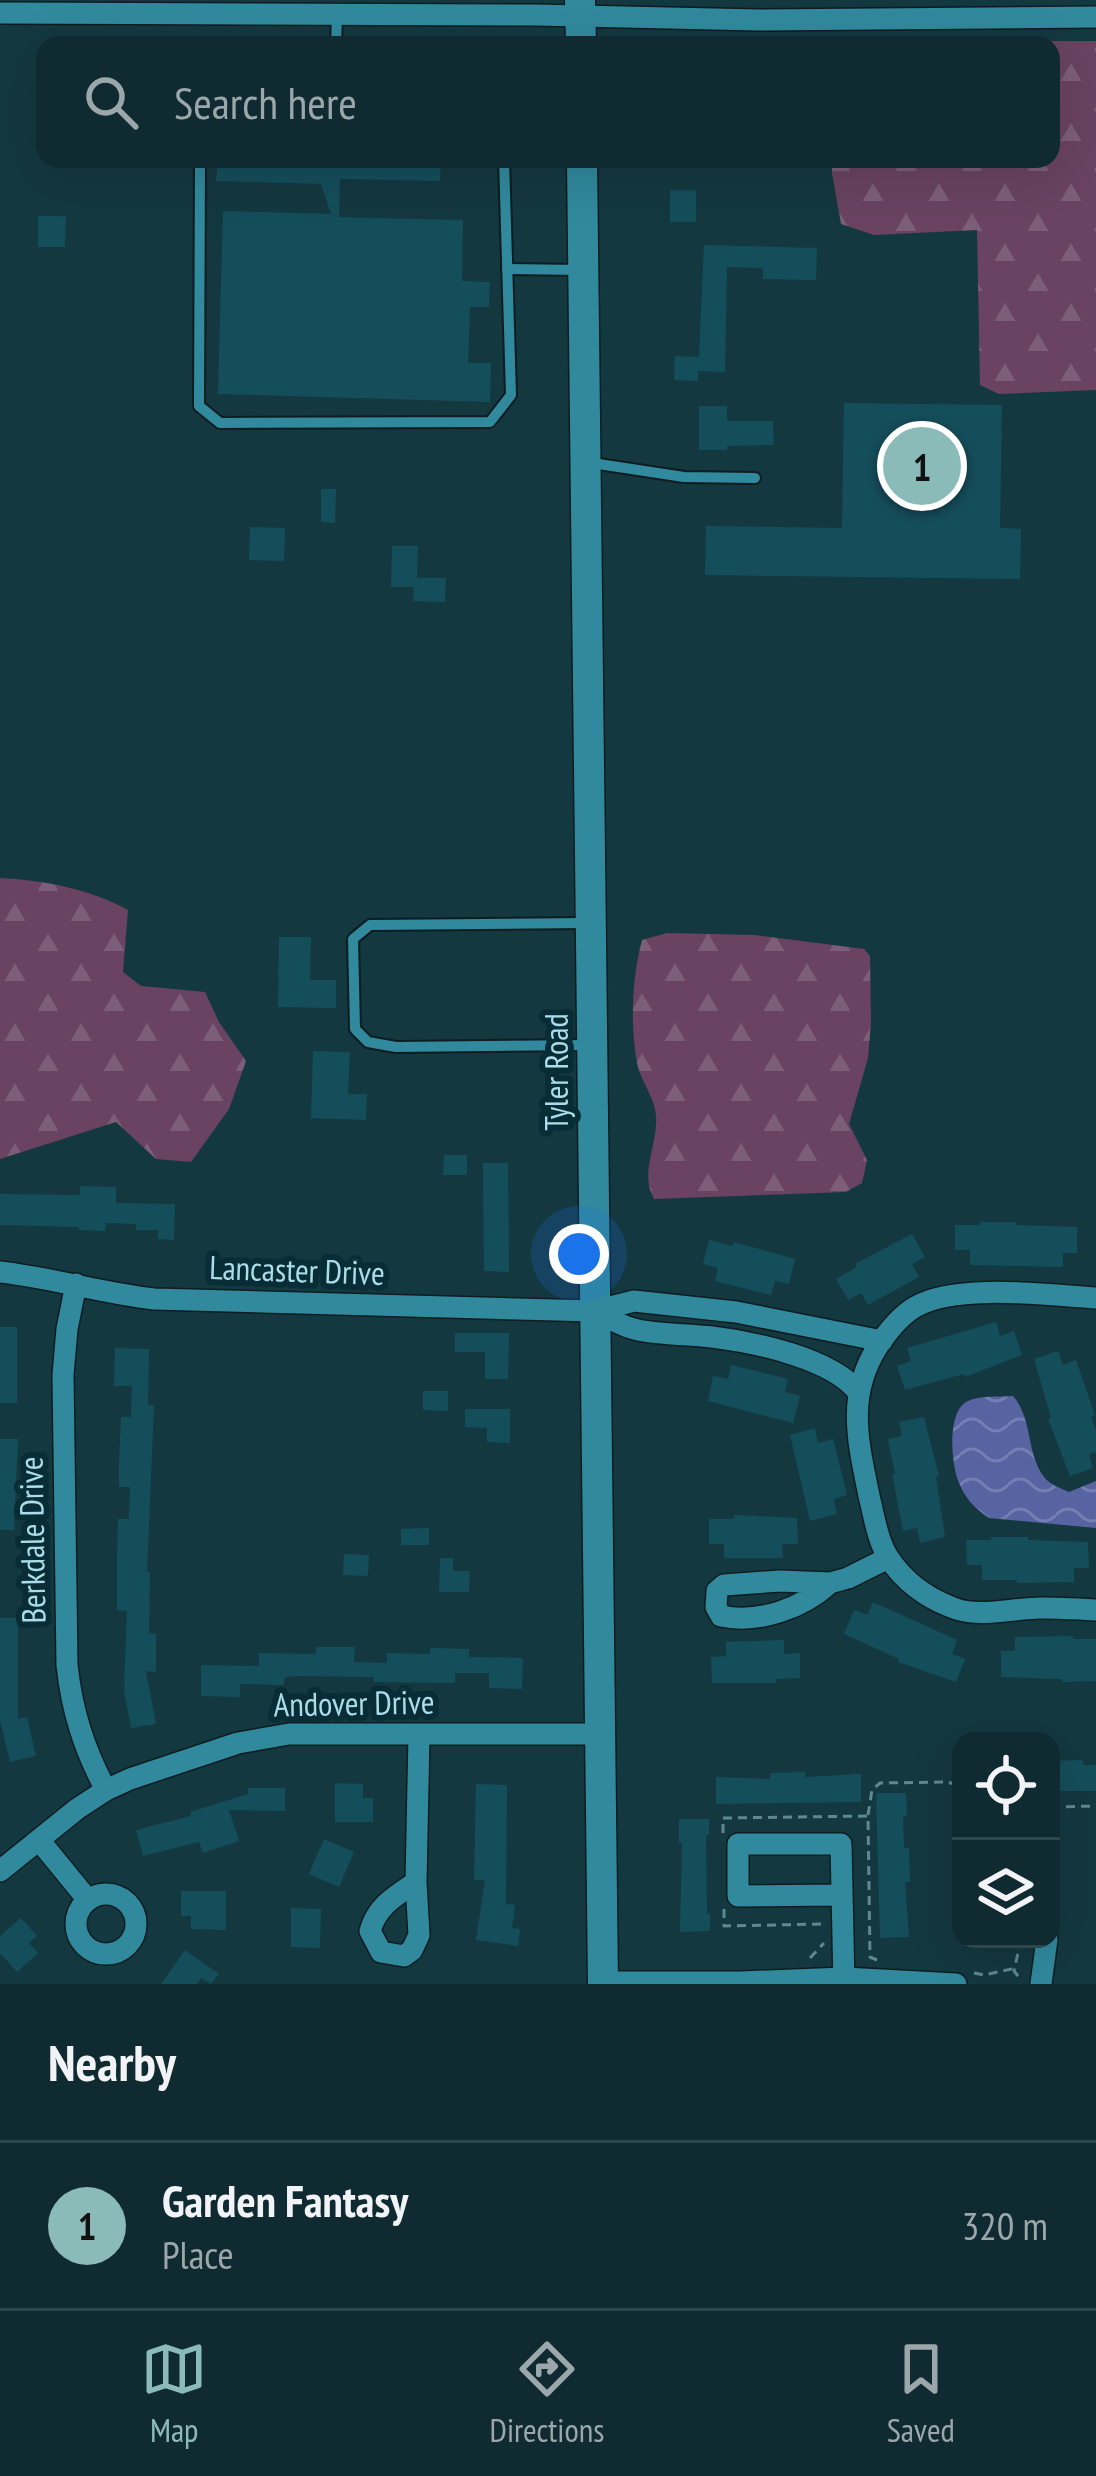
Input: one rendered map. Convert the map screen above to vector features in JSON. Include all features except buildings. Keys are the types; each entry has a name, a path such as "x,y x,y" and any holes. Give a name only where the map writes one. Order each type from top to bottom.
{"street":[{"path":"0,13 580,20 1096,17"},
{"name":"Tyler Road","path":"582,168 603,1983"},
{"name":"Lancaster Drive","path":"0,1272 154,1299 595,1311"},
{"name":"Berkdale Drive","path":"76,1284 63,1375 67,1665 79,1732 106,1790"},
{"path":"1096,1298 993,1293 935,1298 912,1309 887,1332 865,1366 856,1408 874,1520 888,1558 902,1576 927,1596 958,1611 1096,1610"},
{"path":"595,1311 634,1301 736,1312 881,1341"},
{"path":"595,1311 634,1329 731,1340 783,1352 850,1381 858,1392"},
{"path":"731,1340 736,1312"},
{"path":"830,1583 888,1558"},
{"name":"Andover Drive","path":"0,1871 106,1790 264,1737 602,1734"},
{"path":"416,1882 419,1735"},
{"path":"39,1840 88,1900"},
{"path":"842,1895 738,1896 738,1844 841,1844 844,1981"},
{"path":"1041,1984 1046,1948"},
{"path":"603,1983 956,1984"}],"lane":[{"path":"337,16 337,36"},
{"path":"200,168 199,406 220,423 490,422 511,395 505,168"},
{"path":"507,269 583,270"},
{"path":"584,462 684,477 755,478"},
{"path":"590,922 370,925 353,939 355,1029 368,1042 397,1047 592,1045"}],"path":[{"path":"868,1816 872,1790 880,1783 952,1783"},
{"path":"1060,1808 1096,1806"},
{"path":"1018,1976 1014,1971 1019,1948"}],"green space":[{"path":"1060,41 1096,41 1096,390 999,394 980,385 977,230 874,235 841,224 832,168 1060,168"},
{"path":"0,878 66,887 128,910 123,972 141,986 205,992 246,1061 229,1109 191,1162 156,1159 116,1122 0,1159"},
{"path":"667,933 754,935 864,949 870,956 868,1058 849,1124 867,1160 862,1183 846,1192 654,1199 648,1179 656,1116 637,1063 633,1001 642,940"}],"water":[{"path":"1013,1396 1046,1479 1069,1492 1096,1481 1096,1528 989,1518 964,1494 953,1452 953,1428 960,1408 977,1398"}],"place":[{"name":"Garden Fantasy","path":"922,466"}]}
